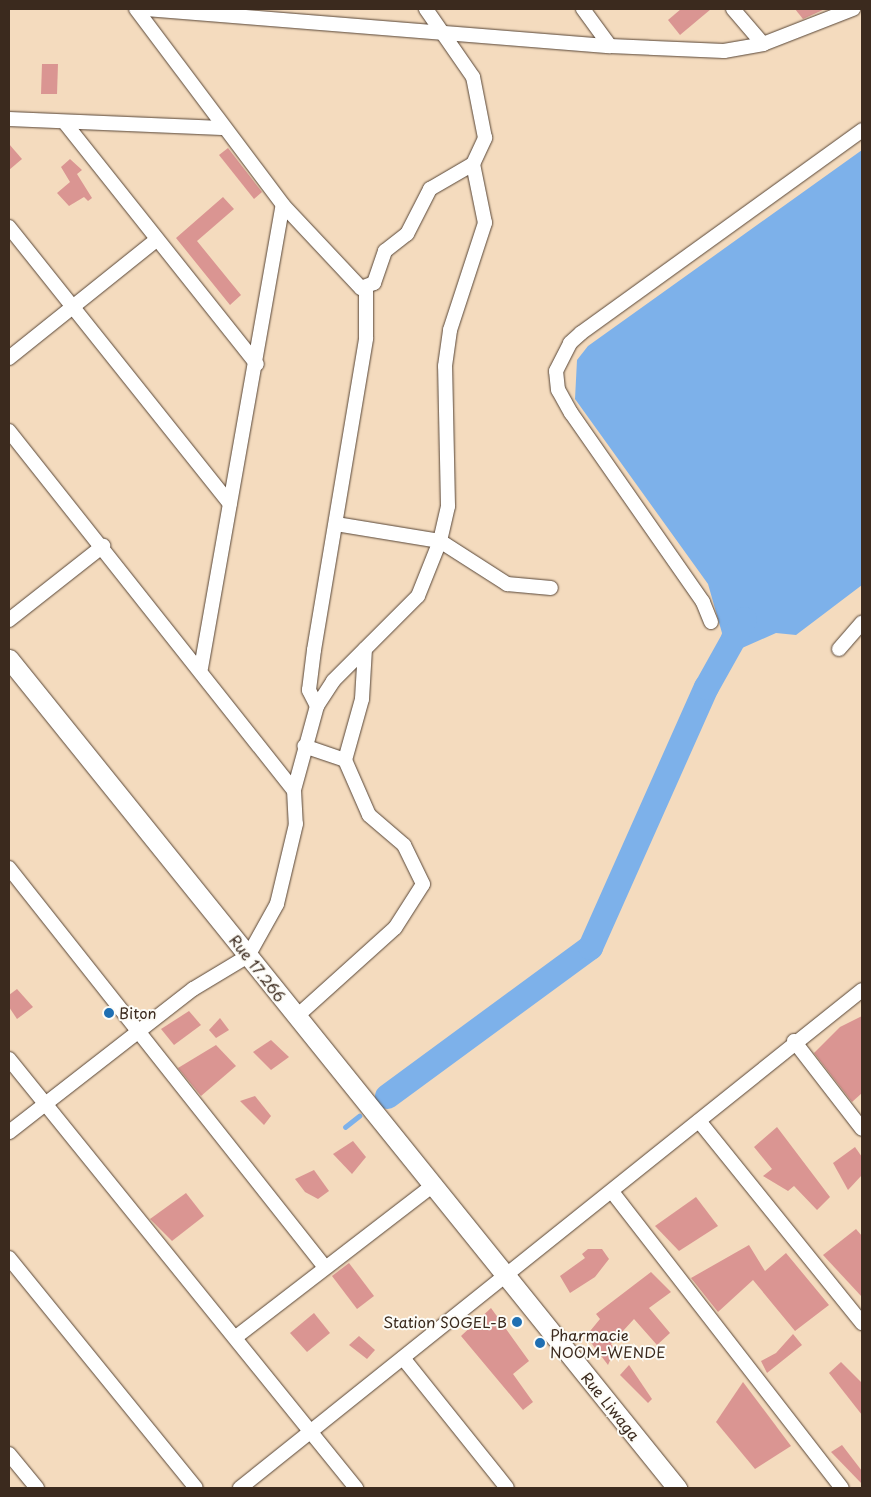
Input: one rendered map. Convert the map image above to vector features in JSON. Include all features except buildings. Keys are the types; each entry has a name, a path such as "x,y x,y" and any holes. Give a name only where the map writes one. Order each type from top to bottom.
{"main road":[{"name":"Rue 17.266","path":"10,664 248,956 506,1278"},
{"name":"Rue Liwaga","path":"506,1278 677,1488"}],"street":[{"path":"136,9 222,128 283,205 366,289 366,338 310,690 317,706"},
{"path":"146,9 290,23 610,46 724,51 763,44 853,9"},
{"path":"278,9 290,23"},
{"path":"366,289 374,283 385,251 406,234 430,189 473,164 485,138 473,76 426,9"},
{"path":"582,9 610,46"},
{"path":"733,9 763,44"},
{"path":"9,120 222,128"},
{"path":"65,123 155,240 257,364"},
{"path":"711,622 703,602 571,413 558,390 556,371 570,343 581,333 862,130"},
{"path":"9,1132 193,989 248,956 286,876 296,824 294,790 304,746 317,706 365,649 418,596 440,541 448,506 445,366 450,330 485,223 473,164"},
{"path":"201,668 257,364 283,205"},
{"path":"9,228 70,308 230,504"},
{"path":"9,358 155,240"},
{"path":"9,431 201,668 294,790"},
{"path":"336,524 440,541 508,584 551,588"},
{"path":"9,620 103,546"},
{"path":"838,649 862,623"},
{"path":"296,1017 395,928 422,890 409,852 369,814 345,760 362,700 365,649"},
{"path":"304,746 345,760"},
{"path":"9,868 324,1266"},
{"path":"240,1488 613,1193 794,1041 862,990"},
{"path":"794,1041 862,1129"},
{"path":"9,1059 236,1337 356,1488"},
{"path":"698,1121 861,1319"},
{"path":"236,1337 324,1266 432,1186"},
{"path":"613,1193 842,1488"},
{"path":"9,1258 196,1488"},
{"path":"403,1358 507,1488"},
{"path":"9,1454 37,1488"}],"water":[{"path":"862,150 862,585 796,635 776,633 733,652 720,645 722,633 708,584 575,399 577,360 588,346"}],"waterway":[{"path":"387,1096 590,947 706,687 744,619"},
{"path":"345,1127 359,1116"}],"place":[{"name":"Biton","path":"109,1013"},
{"name":"Station SOGEL-B","path":"517,1322"},
{"name":"Pharmacie NOOM-WENDE","path":"540,1343"}]}
